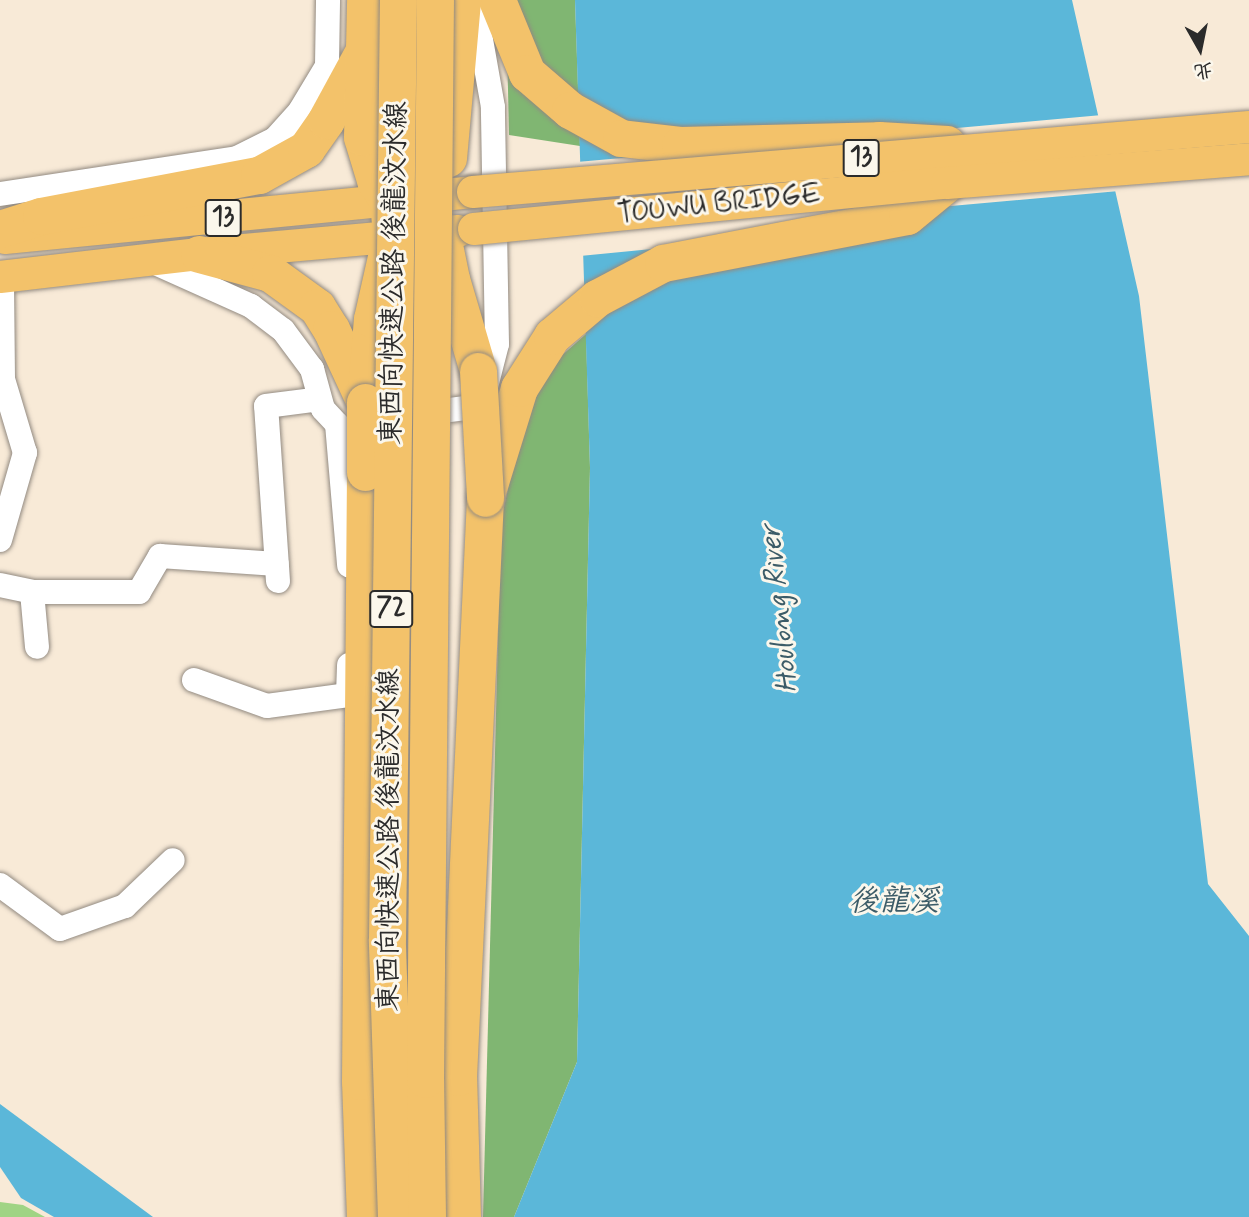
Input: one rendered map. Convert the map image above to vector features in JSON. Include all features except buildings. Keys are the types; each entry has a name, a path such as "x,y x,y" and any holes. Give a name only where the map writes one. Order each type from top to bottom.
{"highway":[{"path":"351,414 390,218 362,137 365,0"},
{"name":"東西向快速公路 後龍汶水線","path":"396,1217 387,939 398,0"},
{"name":"東西向快速公路 後龍汶水線","path":"427,1217 425,1065 435,0"},
{"path":"462,0 457,57 458,231 478,371 485,498 458,1077 462,1217"},
{"path":"497,0 527,73 570,110 621,138 680,145 879,139 993,147"},
{"path":"0,229 41,216 259,175 306,149 326,120 363,52"},
{"path":"485,498 519,388 552,336 597,298 663,263 907,216 947,183"},
{"path":"199,254 270,273 317,307 331,329 351,414 360,1081 365,1217"}],"main road":[{"name":"TOUWU BRIDGE","path":"459,193 1249,127"},
{"name":"TOUWU BRIDGE","path":"458,231 947,183 1249,159"},
{"name":"13","path":"1,277 199,254 390,218 459,193"},
{"name":"13","path":"0,239 390,218 458,231"}],"lane":[{"path":"0,194 237,158 275,139 300,111 327,66 328,0"},
{"path":"151,261 251,306 283,330 312,369 323,409 351,414 481,406 497,344 497,330 492,107 474,0"},
{"path":"0,540 25,453 3,379 1,277"},
{"path":"0,585 32,592 139,592 160,556 278,573 266,406 320,399"},
{"path":"194,680 267,706 348,695 351,414"},
{"path":"32,592 37,647"},
{"path":"0,885 60,929 125,905 173,860"}],"green space":[{"path":"506,0 575,0 580,146 509,135"},
{"path":"586,334 590,468 577,1062 514,1217 483,1217 501,521 517,448 543,372"},
{"path":"0,1202 23,1205 45,1217 0,1217"}],"water":[{"name":"後龍溪","path":"575,0 1072,0 1139,296 1208,884 1249,936 1249,1217 514,1217 577,1062 590,468"},
{"path":"0,1104 153,1217 54,1217 21,1198 0,1167"}],"pier":[{"path":"1102,115 1119,191 817,218 693,245 580,256 577,162"}],"water label":[{"name":"Houlong River","path":"780,609"}]}
